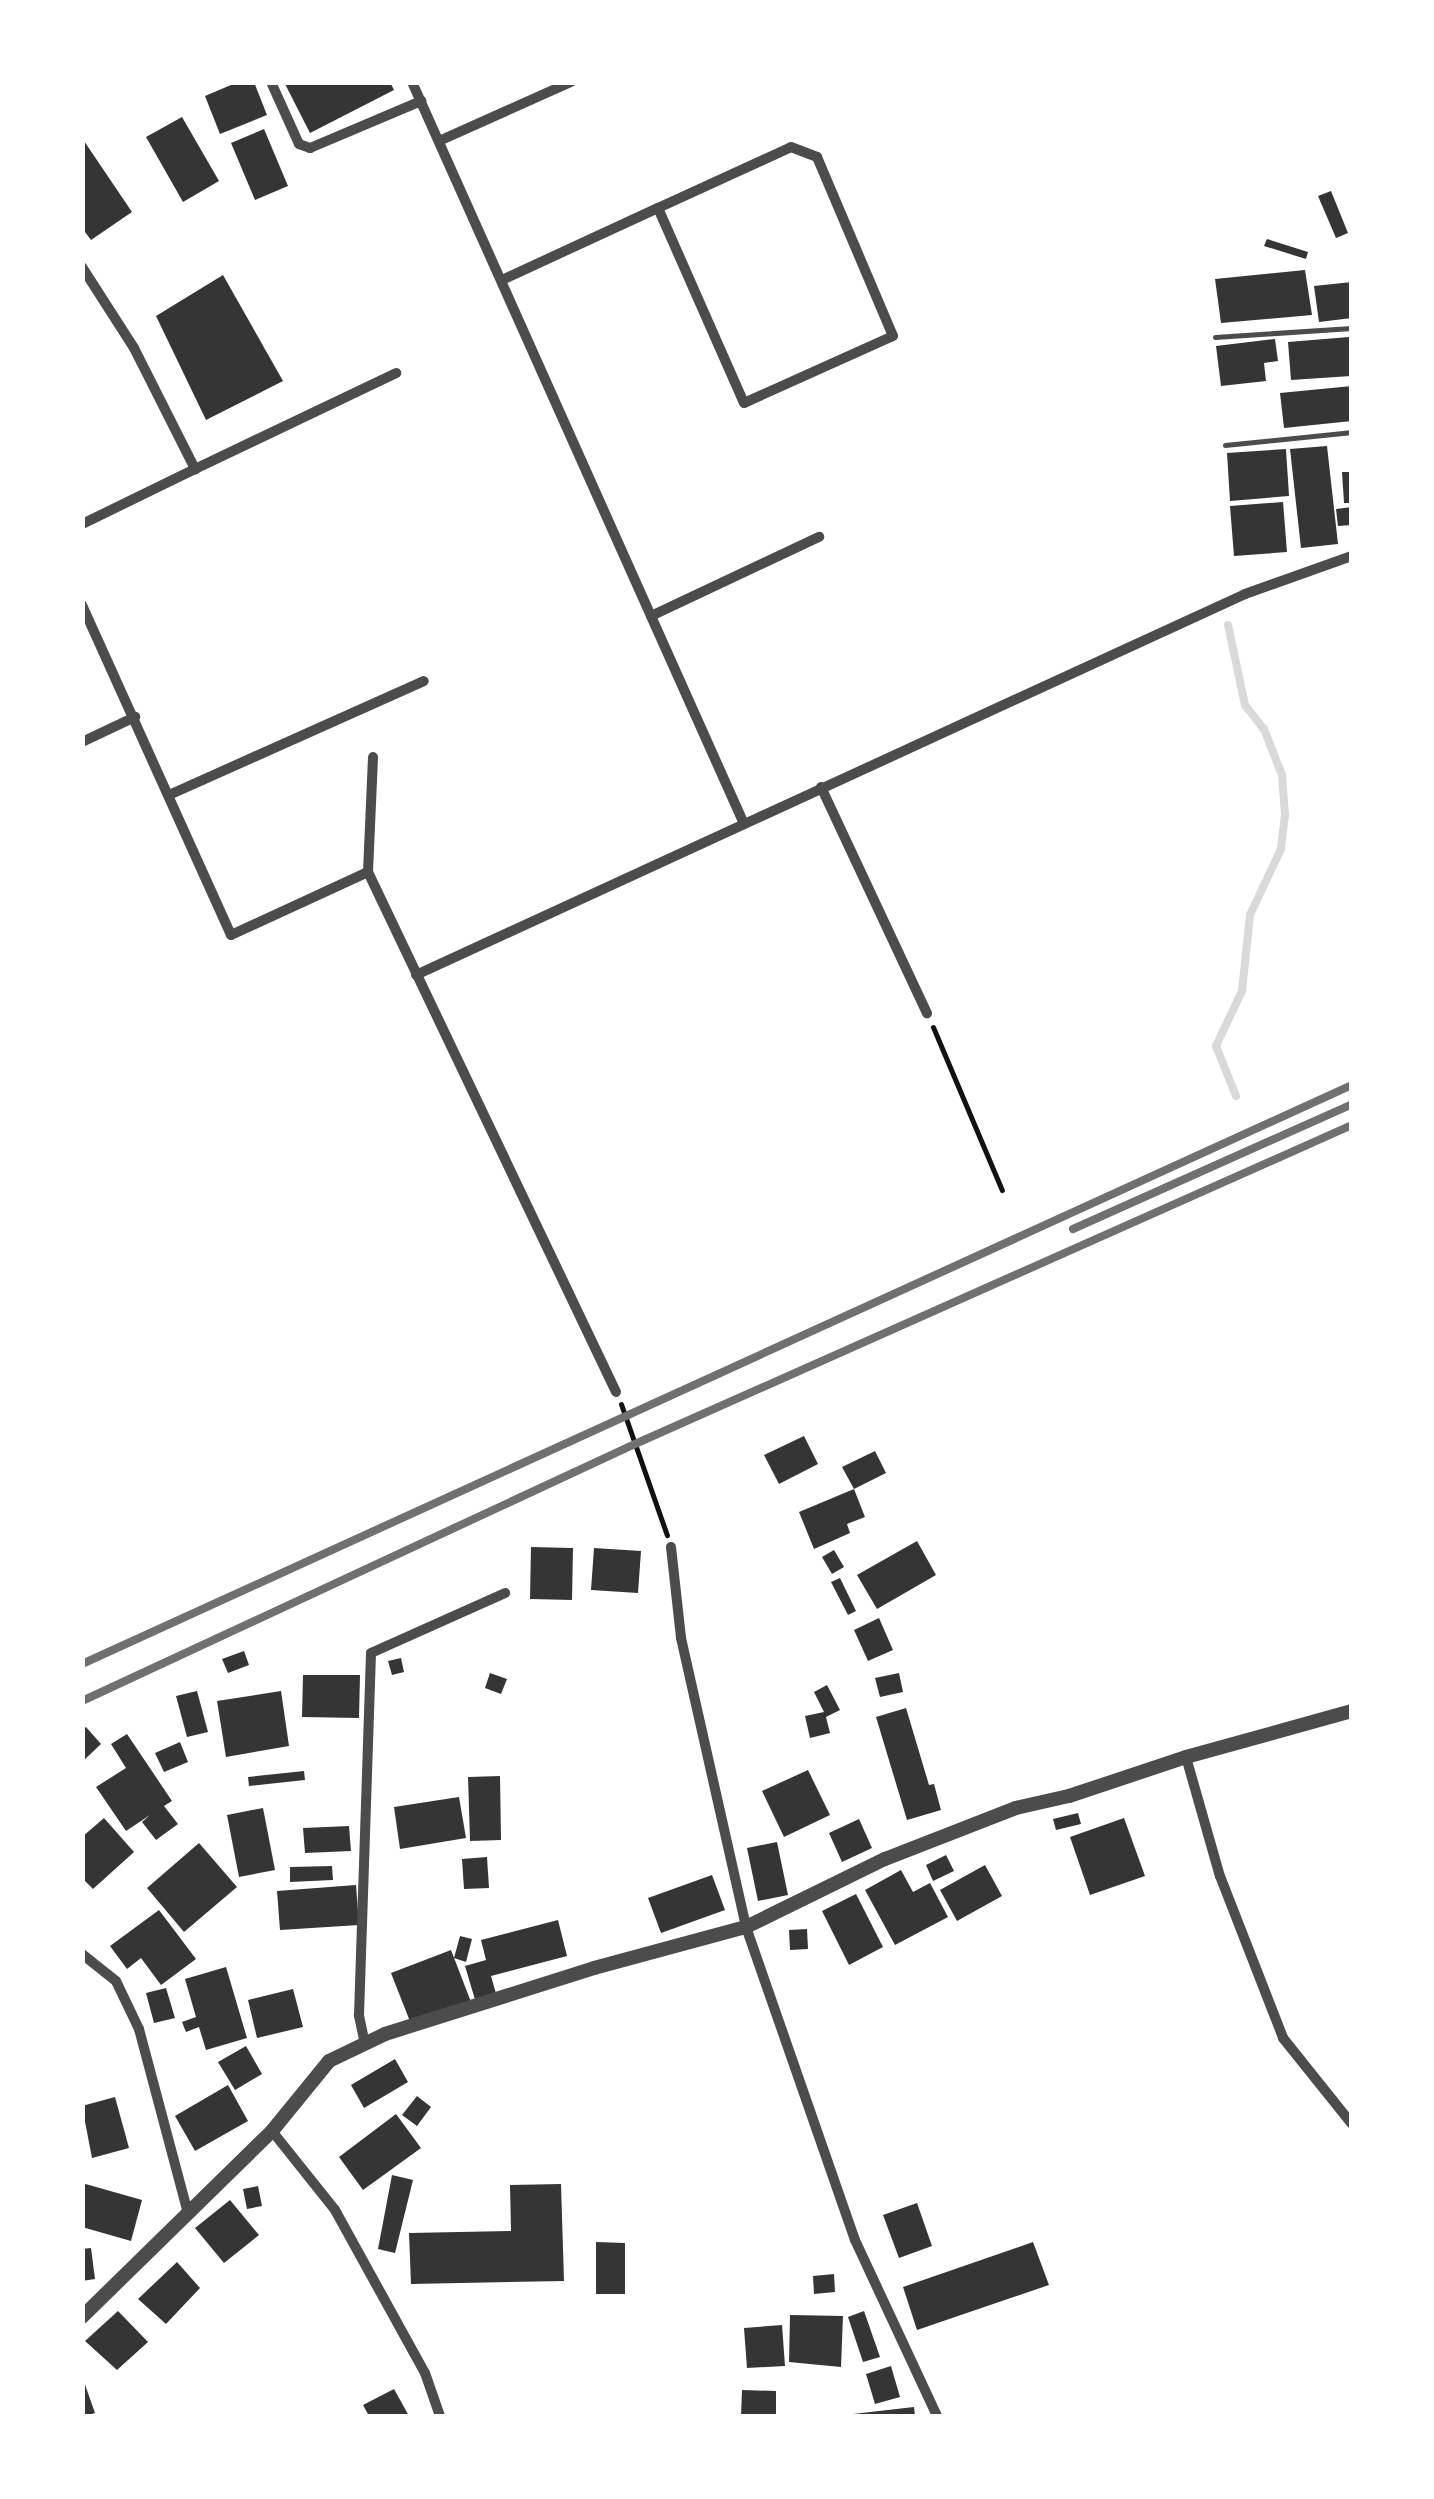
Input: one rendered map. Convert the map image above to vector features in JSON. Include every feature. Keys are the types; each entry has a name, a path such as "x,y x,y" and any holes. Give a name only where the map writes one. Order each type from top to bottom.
{"street":[{"path":"271,82 299,144 310,148 420,101"},
{"path":"412,82 744,824"},
{"path":"438,141 572,82"},
{"path":"502,280 658,208 791,147 817,157 893,336 744,402 658,208"},
{"path":"82,267 134,348 195,469"},
{"path":"82,524 396,372"},
{"path":"651,616 819,537"},
{"path":"416,975 1245,594 1352,556"},
{"path":"82,605 232,934 368,872"},
{"path":"169,794 424,682"},
{"path":"82,742 135,717"},
{"path":"373,757 368,872 616,1392"},
{"path":"821,788 927,1012"},
{"path":"671,1547 681,1638 746,1927 856,2240 936,2416"},
{"path":"365,2044 359,2015 370,1653 505,1593"},
{"path":"82,2317 272,2131 329,2061 365,2044 594,1968 746,1927 884,1859 1016,1808 1069,1796 1186,1757 1352,1710"},
{"path":"1186,1757 1220,1876 1283,2038 1352,2124"},
{"path":"82,1954 116,1981 139,2029 188,2213"},
{"path":"272,2131 335,2210 426,2373 440,2416"}],"lane":[{"path":"1215,337 1352,328"},
{"path":"1224,444 1352,432"}],"path":[{"path":"927,1012 1002,1190"},
{"path":"616,1392 671,1547"}],"building":[{"path":"238,82 254,82 267,115 220,134 205,96"},
{"path":"284,82 390,82 394,90 310,133"},
{"path":"182,117 219,181 183,202 146,137"},
{"path":"264,129 288,186 255,200 231,143"},
{"path":"82,138 132,212 91,240 82,228"},
{"path":"1331,191 1348,233 1336,238 1318,196"},
{"path":"1267,239 1308,252 1306,259 1264,246"},
{"path":"1305,270 1312,315 1221,323 1215,279"},
{"path":"223,275 283,381 206,420 156,316"},
{"path":"1352,282 1352,318 1319,322 1314,286"},
{"path":"1349,337 1351,376 1291,380 1288,342"},
{"path":"1275,339 1278,361 1264,363 1266,381 1221,386 1216,346"},
{"path":"1352,386 1352,421 1284,428 1280,393"},
{"path":"1327,446 1338,544 1301,548 1290,449"},
{"path":"1286,449 1289,496 1230,501 1227,453"},
{"path":"1342,472 1352,472 1352,503 1344,503"},
{"path":"1283,502 1287,552 1234,556 1230,506"},
{"path":"1352,507 1352,525 1338,526 1336,509"},
{"path":"804,1436 818,1464 779,1484 764,1455"},
{"path":"875,1451 886,1473 854,1489 842,1467"},
{"path":"854,1489 865,1517 847,1524 850,1533 814,1549 799,1512"},
{"path":"917,1541 936,1575 877,1609 857,1575"},
{"path":"531,1547 573,1548 572,1600 530,1599"},
{"path":"594,1548 641,1551 638,1593 591,1590"},
{"path":"834,1550 844,1567 832,1574 822,1557"},
{"path":"840,1578 856,1611 848,1615 831,1582"},
{"path":"879,1618 893,1650 868,1661 854,1630"},
{"path":"244,1651 249,1665 228,1673 222,1659"},
{"path":"401,1658 404,1672 392,1675 388,1661"},
{"path":"490,1673 507,1679 501,1694 485,1688"},
{"path":"899,1673 903,1692 880,1697 875,1678"},
{"path":"303,1675 360,1675 359,1718 302,1717"},
{"path":"827,1685 840,1710 826,1717 830,1733 810,1738 805,1716 824,1712 814,1692"},
{"path":"197,1691 208,1732 187,1737 176,1696"},
{"path":"281,1691 289,1746 226,1757 217,1701"},
{"path":"906,1708 929,1785 934,1784 941,1810 907,1820 876,1717"},
{"path":"86,1727 101,1744 82,1762 82,1730"},
{"path":"127,1734 172,1801 164,1806 178,1824 156,1840 142,1822 150,1815 126,1831 96,1787 126,1768 111,1744"},
{"path":"180,1742 188,1762 164,1772 155,1753"},
{"path":"808,1770 830,1815 784,1837 762,1791"},
{"path":"304,1771 305,1780 249,1786 248,1777"},
{"path":"500,1776 501,1840 470,1841 468,1777"},
{"path":"459,1797 466,1838 400,1849 394,1807"},
{"path":"263,1808 275,1870 239,1877 227,1815"},
{"path":"1078,1813 1081,1824 1056,1830 1053,1819"},
{"path":"104,1818 134,1852 93,1889 82,1878 82,1837"},
{"path":"1124,1818 1145,1876 1090,1895 1070,1837"},
{"path":"859,1819 872,1848 842,1862 829,1833"},
{"path":"349,1826 351,1851 305,1853 303,1828"},
{"path":"777,1842 788,1895 758,1901 747,1848"},
{"path":"199,1843 237,1887 184,1932 147,1888"},
{"path":"946,1855 954,1871 933,1881 926,1865"},
{"path":"487,1857 489,1888 464,1889 462,1859"},
{"path":"985,1865 1002,1896 957,1921 940,1890"},
{"path":"332,1866 333,1880 290,1882 290,1867"},
{"path":"901,1870 913,1892 930,1883 948,1917 895,1945 865,1890"},
{"path":"712,1875 725,1910 661,1933 648,1898"},
{"path":"356,1885 359,1925 280,1930 277,1891"},
{"path":"856,1894 883,1947 849,1965 822,1911"},
{"path":"159,1910 196,1959 161,1985 141,1958 127,1969 110,1946"},
{"path":"558,1920 567,1956 491,1976 497,1997 476,2003 465,1966 486,1960 481,1940"},
{"path":"807,1929 808,1949 790,1950 789,1930"},
{"path":"460,1936 472,1939 466,1962 454,1958"},
{"path":"451,1950 471,2002 411,2024 391,1973"},
{"path":"226,1967 247,2038 206,2050 199,2027 186,2032 182,2022 196,2017 185,1979"},
{"path":"166,1988 175,2018 154,2023 146,1993"},
{"path":"293,1989 303,2027 257,2038 248,2000"},
{"path":"246,2046 262,2074 235,2090 218,2062"},
{"path":"395,2059 408,2082 364,2108 351,2085"},
{"path":"228,2085 248,2121 195,2151 175,2116"},
{"path":"417,2096 431,2107 417,2126 402,2115"},
{"path":"115,2097 129,2148 92,2158 82,2106"},
{"path":"396,2114 421,2148 363,2190 339,2157"},
{"path":"392,2175 413,2180 395,2253 378,2249"},
{"path":"82,2183 142,2200 131,2241 82,2227"},
{"path":"561,2184 564,2281 411,2284 409,2233 511,2231 510,2185"},
{"path":"258,2186 262,2206 247,2209 243,2189"},
{"path":"230,2200 259,2235 224,2263 195,2228"},
{"path":"917,2203 932,2246 899,2258 883,2215"},
{"path":"596,2242 625,2243 625,2294 596,2294"},
{"path":"1033,2242 1049,2285 917,2330 903,2287"},
{"path":"91,2248 95,2279 82,2281 82,2249"},
{"path":"177,2262 200,2288 166,2324 138,2299"},
{"path":"834,2274 835,2292 814,2294 813,2276"},
{"path":"118,2311 148,2342 117,2370 85,2341"},
{"path":"864,2311 880,2357 863,2362 848,2317"},
{"path":"790,2315 843,2316 841,2367 789,2362"},
{"path":"782,2325 785,2366 747,2368 744,2328"},
{"path":"891,2366 900,2397 875,2404 866,2374"},
{"path":"82,2376 95,2413 85,2416 82,2416"},
{"path":"394,2389 409,2416 369,2416 363,2405"},
{"path":"742,2390 776,2391 776,2416 741,2416"},
{"path":"914,2407 915,2416 853,2416 853,2414"}],"waterway":[{"path":"1228,625 1245,705 1264,729 1282,775 1285,815 1281,849 1250,915 1242,991 1216,1046 1236,1096"}],"railway":[{"path":"82,1664 1352,1085"},
{"path":"1073,1229 1352,1104"},
{"path":"82,1701 635,1444 1352,1125"}]}
